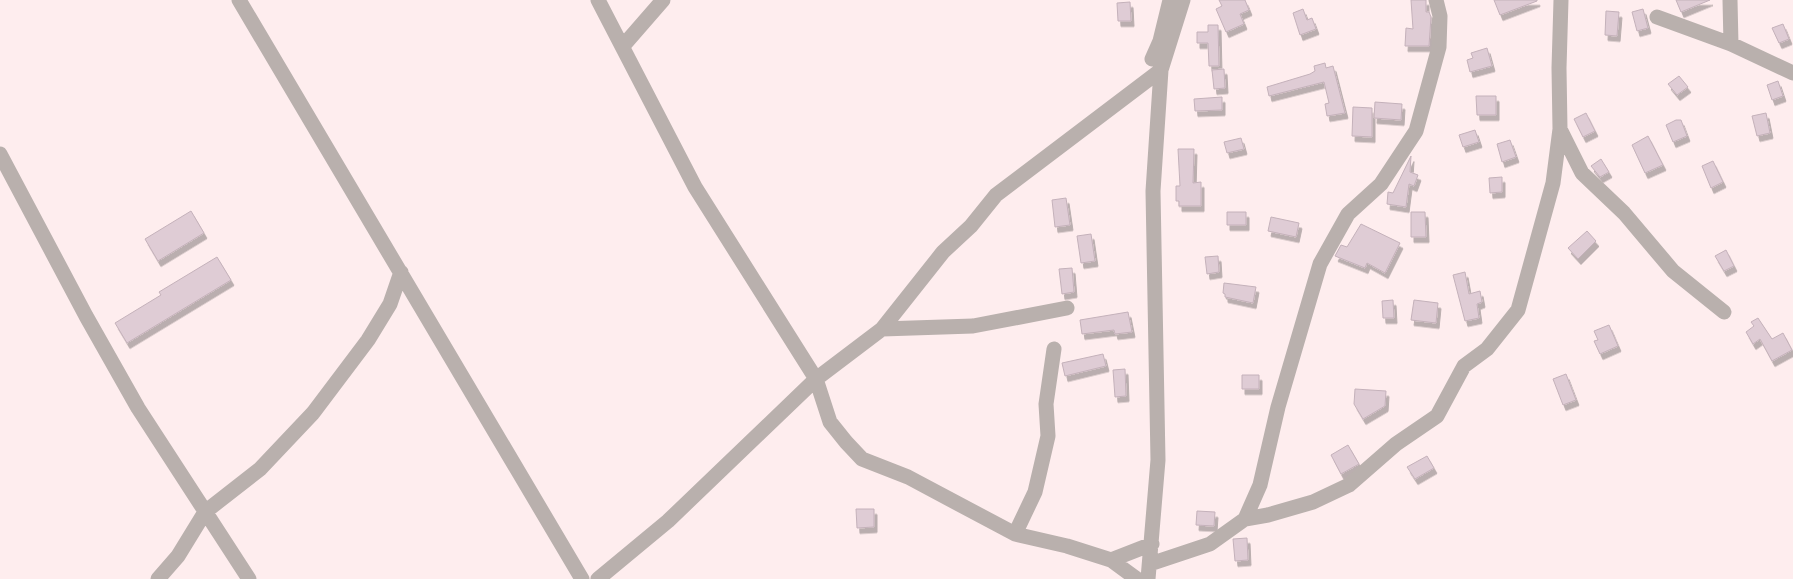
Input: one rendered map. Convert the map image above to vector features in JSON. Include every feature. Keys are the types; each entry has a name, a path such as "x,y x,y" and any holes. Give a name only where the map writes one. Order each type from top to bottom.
{"street":[{"path":"239,0 582,579"},
{"path":"598,0 695,186 816,379 830,422 862,459 908,478 1015,534 1067,546 1111,560 1137,579"},
{"path":"623,46 663,0"},
{"path":"1149,572 1158,460 1153,192 1157,65 1160,41 1170,0"},
{"path":"598,579 668,520 816,379 882,329 943,252 972,226 996,195 1157,65 1183,0"},
{"path":"1149,572 1210,544 1245,518 1260,485 1281,398 1320,264 1348,214 1381,184 1416,131 1438,47 1440,16 1436,0"},
{"path":"1245,518 1268,515 1313,502 1349,484 1396,444 1437,416 1464,366 1487,349 1518,310 1553,183 1560,129 1561,0"},
{"path":"1730,0 1731,44"},
{"path":"1657,17 1731,44 1793,73"},
{"path":"1560,129 1582,173 1624,213 1673,271 1724,312"},
{"path":"0,154 86,316 138,408 249,579"},
{"path":"158,579 178,556 205,512 260,469 313,413 368,340 390,304 401,272"},
{"path":"882,329 973,326 1067,308"},
{"path":"1015,534 1035,492 1048,436 1046,404 1054,349"},
{"path":"1111,560 1152,544"}],"building":[{"path":"1219,0 1245,0 1249,10 1240,14 1244,24 1226,32 1216,9 1222,6"},
{"path":"1411,0 1426,0 1426,12 1429,12 1431,17 1429,46 1405,46 1406,28 1413,29"},
{"path":"1494,0 1537,0 1537,1 1500,15"},
{"path":"1676,0 1710,0 1681,12"},
{"path":"1130,2 1131,21 1118,21 1117,3"},
{"path":"1303,9 1307,20 1312,18 1316,29 1300,35 1293,13"},
{"path":"1643,9 1648,28 1637,31 1632,12"},
{"path":"1606,11 1619,12 1617,36 1605,35"},
{"path":"1783,24 1789,39 1779,43 1772,28"},
{"path":"1208,25 1218,25 1219,66 1209,66 1208,43 1197,43 1197,32 1208,32"},
{"path":"1487,48 1492,66 1470,72 1467,60 1473,58 1471,53"},
{"path":"1325,63 1326,68 1333,66 1345,113 1327,116 1325,104 1329,103 1324,82 1269,96 1267,87 1310,74 1315,71 1314,66"},
{"path":"1224,69 1225,88 1214,89 1212,70"},
{"path":"1679,76 1688,87 1677,95 1668,84"},
{"path":"1778,81 1783,96 1772,100 1767,85"},
{"path":"1476,96 1496,96 1496,115 1477,115"},
{"path":"1222,97 1222,110 1195,111 1194,99"},
{"path":"1375,102 1402,104 1401,120 1374,118"},
{"path":"1353,107 1372,108 1372,137 1352,136"},
{"path":"1586,113 1595,131 1583,137 1574,119"},
{"path":"1766,113 1770,133 1757,136 1752,116"},
{"path":"1676,120 1681,120 1687,136 1673,142 1666,125"},
{"path":"1475,130 1479,142 1463,147 1459,135"},
{"path":"1648,136 1663,165 1645,173 1632,145"},
{"path":"1241,138 1244,149 1227,153 1224,142"},
{"path":"1510,140 1516,157 1502,162 1497,144"},
{"path":"1178,149 1194,149 1193,183 1201,182 1201,206 1179,206 1179,201 1176,201 1176,186 1180,186"},
{"path":"1411,156 1410,172 1418,175 1414,186 1409,184 1406,207 1387,204 1388,192 1393,193"},
{"path":"1601,159 1609,172 1600,177 1591,166"},
{"path":"1713,161 1723,182 1711,188 1702,166"},
{"path":"1502,177 1502,192 1490,193 1489,178"},
{"path":"1066,198 1070,225 1055,227 1052,200"},
{"path":"191,211 204,233 158,261 145,239"},
{"path":"1227,212 1246,212 1246,225 1227,225"},
{"path":"1411,212 1425,212 1426,237 1411,237"},
{"path":"1271,217 1299,223 1296,237 1268,231"},
{"path":"1361,224 1400,243 1385,273 1367,263 1365,268 1335,256 1341,245 1347,247"},
{"path":"1587,231 1596,241 1578,259 1568,248"},
{"path":"1091,234 1095,261 1081,263 1077,236"},
{"path":"1726,250 1734,266 1724,271 1715,256"},
{"path":"1218,256 1219,272 1207,274 1205,257"},
{"path":"217,257 231,280 127,343 115,323 161,295 159,292"},
{"path":"1072,268 1074,292 1062,294 1059,269"},
{"path":"1465,272 1469,294 1480,291 1482,302 1477,304 1479,318 1465,321 1453,275"},
{"path":"1224,283 1256,287 1253,303 1225,297 1223,293"},
{"path":"1393,300 1394,318 1383,318 1382,301"},
{"path":"1414,300 1438,303 1436,323 1411,320"},
{"path":"1128,312 1132,332 1115,334 1114,330 1082,334 1080,320"},
{"path":"1758,318 1772,339 1783,333 1792,350 1772,361 1760,339 1753,344 1746,332 1754,326 1751,322"},
{"path":"1609,325 1618,346 1600,354 1594,341 1598,340 1594,331"},
{"path":"1103,354 1106,366 1065,376 1062,363"},
{"path":"1125,369 1126,396 1115,397 1113,370"},
{"path":"1566,374 1576,400 1563,405 1553,379"},
{"path":"1242,375 1259,375 1259,389 1242,389"},
{"path":"1355,389 1386,391 1385,406 1363,419 1354,404"},
{"path":"1348,445 1359,464 1341,474 1331,455"},
{"path":"1427,456 1434,468 1415,479 1407,467"},
{"path":"856,509 874,509 874,527 857,528"},
{"path":"1197,511 1215,512 1214,526 1196,525"},
{"path":"1247,538 1248,560 1235,561 1233,539"}]}
